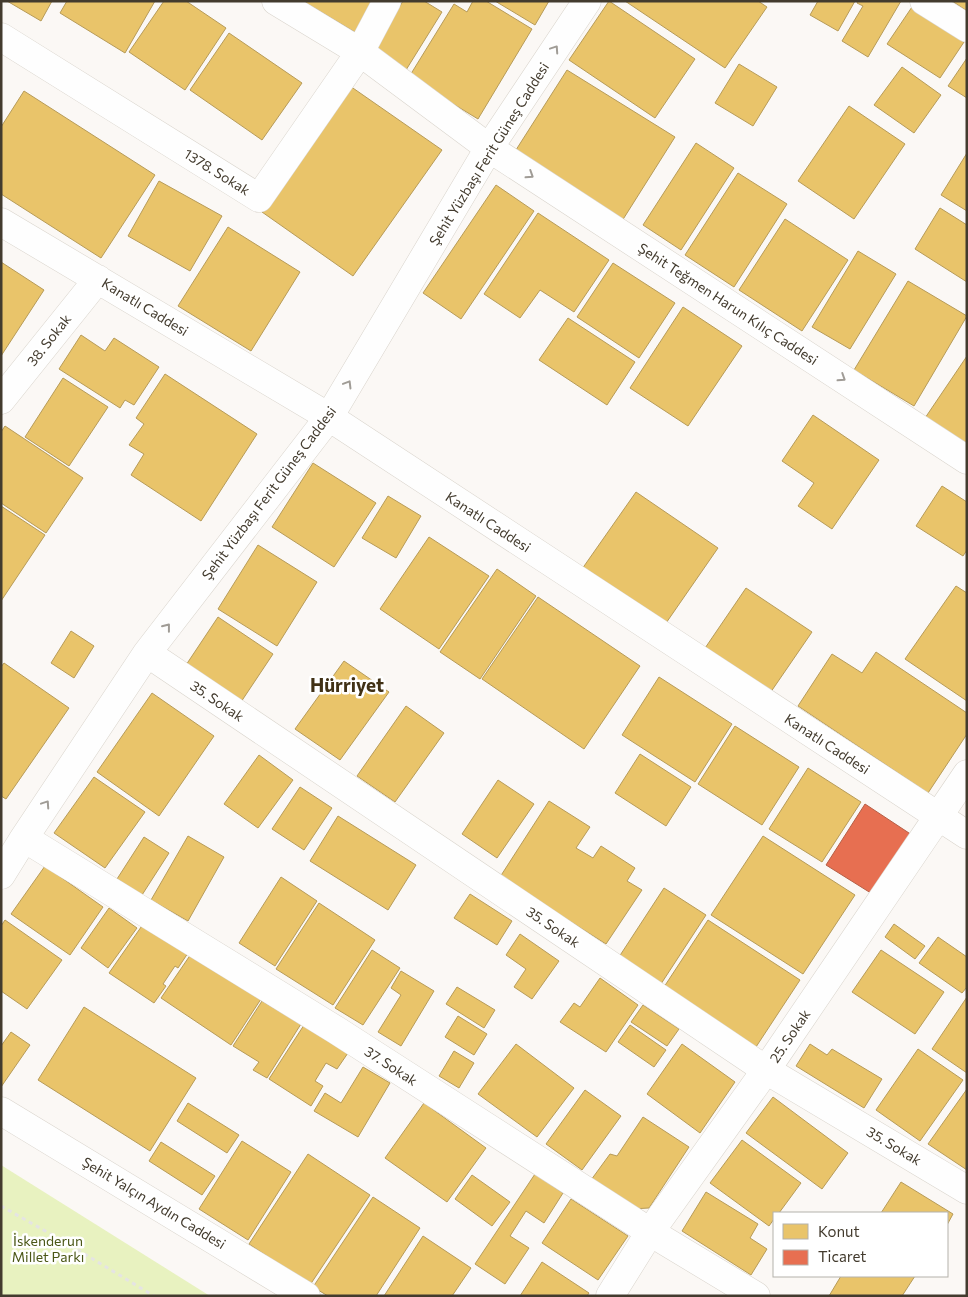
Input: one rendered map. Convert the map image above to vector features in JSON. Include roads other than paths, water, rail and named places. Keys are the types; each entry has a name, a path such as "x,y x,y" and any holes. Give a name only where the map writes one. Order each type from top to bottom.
{"street":[{"path":"276,1 360,52 489,148"},
{"name":"1378. Sokak","path":"1,37 259,198 360,52 387,1"},
{"name":"Şehit Yüzbaşı Ferit Güneş Caddesi","path":"1,875 147,653 329,417 489,148 587,1"},
{"path":"924,1 967,28"},
{"name":"Şehit Teğmen Harun Kılıç Caddesi","path":"489,148 967,460"},
{"name":"Kanatlı Caddesi","path":"1,222 329,417 967,835"},
{"name":"38. Sokak","path":"1,400 98,279"},
{"name":"35. Sokak","path":"147,653 766,1070 967,1190"},
{"name":"25. Sokak","path":"610,1296 650,1232 766,1070 967,774"},
{"name":"37. Sokak","path":"24,838 336,1030 650,1232 756,1296"},
{"name":"Şehit Yalçın Aydın Caddesi","path":"1,1111 306,1296"}],"district":[{"name":"Hürriyet","path":"347,685"}],"park label":[{"name":"İskenderun Millet Parkı","path":"48,1250"}]}
